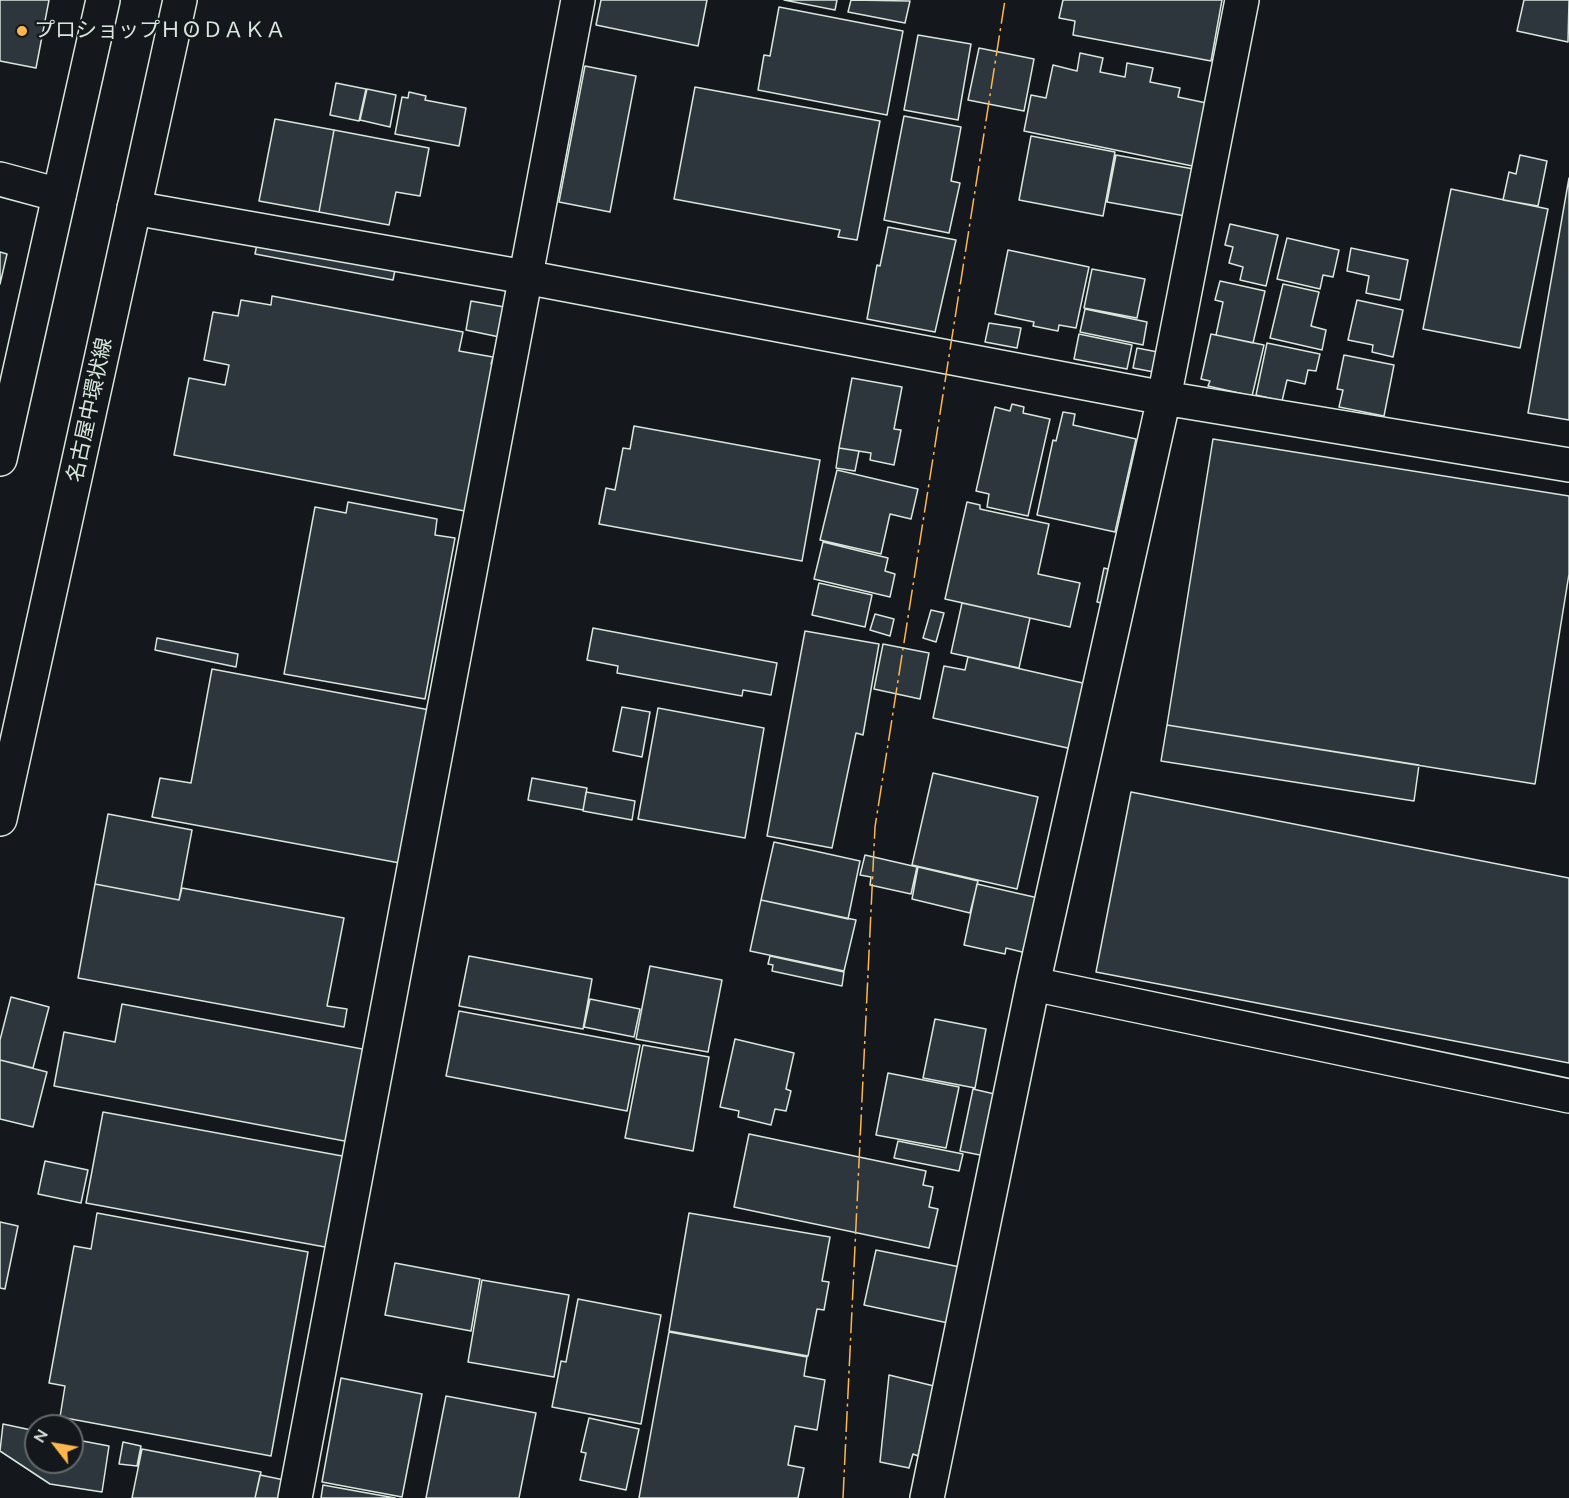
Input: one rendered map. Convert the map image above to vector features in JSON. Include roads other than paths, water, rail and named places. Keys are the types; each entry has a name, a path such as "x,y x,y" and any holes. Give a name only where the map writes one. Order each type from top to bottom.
{"street":[{"path":"0,459 103,0"},
{"name":"名古屋中環状線","path":"0,819 180,0"},
{"path":"295,1498 578,0"},
{"path":"927,1498 1033,984 1164,398 1242,0"},
{"path":"0,179 59,195"},
{"path":"134,208 525,277 1164,398 1569,465"},
{"path":"1033,984 1569,1096"}],"place":[{"name":"プロショップＨＯＤＡＫＡ","path":"22,31"}]}
